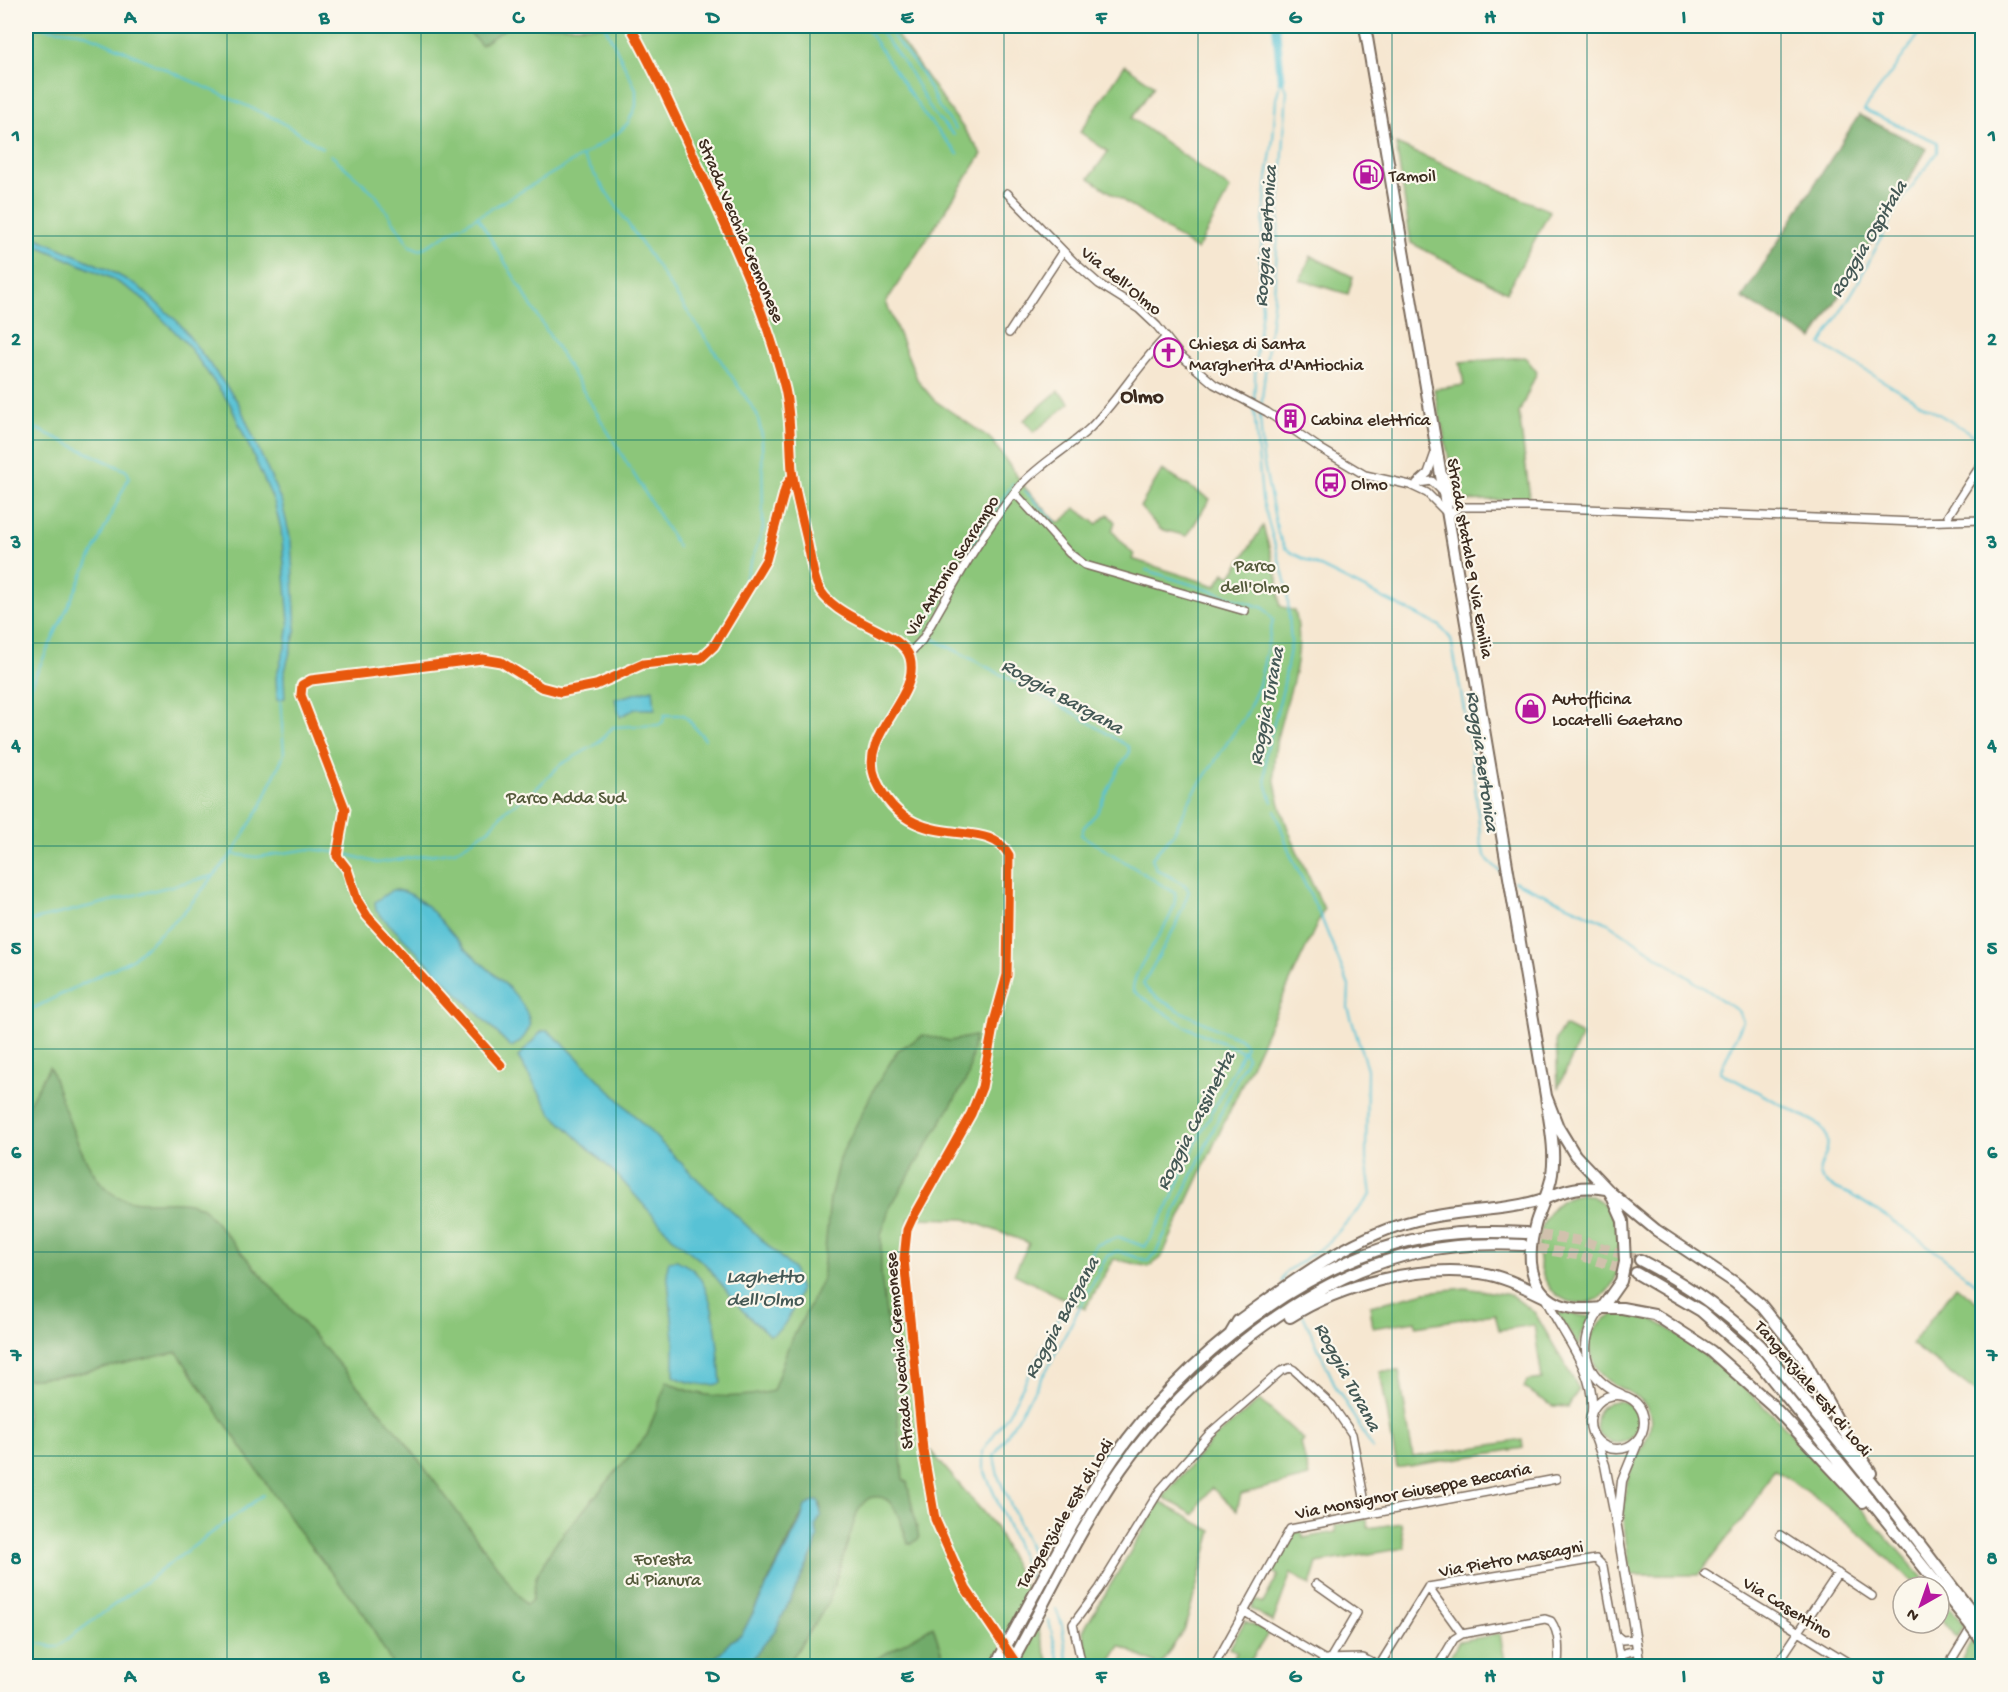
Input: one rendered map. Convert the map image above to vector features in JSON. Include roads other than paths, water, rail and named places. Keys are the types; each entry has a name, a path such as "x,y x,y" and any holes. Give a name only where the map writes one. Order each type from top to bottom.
{"main road":[{"name":"Strada statale 9 Via Emilia","path":"1365,26 1439,481 1512,888 1546,1096 1554,1160 1552,1177 1544,1199"},
{"name":"Strada statale 9 Via Emilia","path":"1546,1096 1558,1127 1575,1155 1608,1191"},
{"path":"1230,1336 1238,1321 1338,1251 1363,1238 1418,1220 1512,1207 1544,1199 1573,1187 1585,1186 1608,1191 1656,1230 1734,1282 1781,1327 1810,1368 1842,1428 1893,1509 1974,1616 1983,1643"},
{"path":"1602,1308 1621,1281 1625,1262 1623,1221 1608,1191"},
{"path":"1544,1199 1534,1231 1533,1261 1534,1275 1545,1297"},
{"name":"Tangenziale Est di Lodi","path":"995,1666 1088,1498 1115,1456 1165,1396 1230,1336 1304,1285 1350,1262 1389,1247 1446,1234 1526,1233"},
{"name":"Tangenziale Est di Lodi","path":"1010,1666 1121,1469 1188,1389 1247,1338 1310,1296 1353,1273 1377,1264 1418,1252 1457,1246 1523,1245"},
{"name":"Tangenziale Est di Lodi","path":"1640,1260 1695,1291 1753,1338 1893,1509"},
{"path":"1247,1338 1264,1333 1298,1312 1328,1298 1363,1286 1418,1274 1479,1273 1512,1282 1568,1308 1622,1308 1654,1314 1711,1351 1772,1405 1854,1494 1884,1519 1974,1616"},
{"name":"Tangenziale Est di Lodi","path":"1636,1273 1701,1311 1745,1348 1884,1519"}],"street":[{"name":"Strada Vecchia Cremonese","path":"630,26 718,208 764,320 785,393 794,476 816,582 823,595 841,611 899,643 909,654 911,661 909,678 874,748 872,766 878,784 894,808 915,824 930,830 984,836 995,840 1006,849 1011,864 1007,975 994,1022 982,1087 907,1230 905,1272 928,1487 935,1519 966,1589 1018,1666"},
{"name":"Via dell’Olmo","path":"1007,193 1099,284 1139,309 1180,355 1204,375 1365,475 1428,490 1439,481"},
{"path":"1009,333 1064,251"},
{"name":"Via Antonio Scarampo","path":"909,654 922,640 980,542 1015,493 1040,467 1089,428 1136,369 1166,337"},
{"path":"1416,486 1430,468 1435,450"},
{"path":"1949,520 1947,516 1983,463"},
{"path":"501,1065 367,916 357,900 347,869 337,854 345,809 301,694 302,685 306,681 483,659 501,662 541,687 560,692 596,685 643,664 701,657 714,646 766,560 786,486 794,476"},
{"path":"1439,481 1448,480 1453,502 1460,507"},
{"name":"Via dell’Olmo","path":"1416,486 1436,500 1446,517"},
{"path":"1015,493 1069,553 1085,565 1245,611"},
{"path":"1446,517 1460,507 1535,507 1915,522 1983,520"},
{"path":"1545,1297 1586,1372 1592,1390 1590,1428 1605,1465 1640,1666"},
{"path":"1602,1308 1588,1331 1586,1356 1599,1380 1610,1389 1632,1399 1643,1411 1644,1428 1622,1481 1617,1527"},
{"path":"1082,1666 1074,1624 1099,1589 1154,1499 1197,1446 1281,1371 1290,1368 1294,1370 1332,1405 1352,1434 1367,1513"},
{"path":"1592,1411 1605,1397 1624,1395"},
{"path":"1596,1440 1610,1449 1619,1450 1635,1443 1641,1436"},
{"name":"Via Monsignor Giuseppe Beccaria","path":"1214,1666 1290,1529 1556,1479"},
{"path":"1780,1535 1872,1596"},
{"name":"Via Pietro Mascagni","path":"1428,1587 1592,1558 1599,1560 1603,1566 1615,1634"},
{"name":"Via Casentino","path":"1705,1574 1854,1666"},
{"path":"1776,1666 1838,1574"},
{"path":"1316,1584 1357,1613 1320,1666"},
{"path":"1244,1611 1327,1659 1363,1658 1378,1666 1428,1587 1462,1634"},
{"path":"1948,1666 1974,1616"},
{"path":"1438,1666 1454,1639 1462,1634 1548,1619 1554,1623 1558,1641 1558,1666"},
{"path":"1615,1634 1622,1640 1636,1639"},
{"path":"1615,1634 1620,1663"},
{"path":"1620,1663 1624,1653 1638,1650"}],"water":[{"path":"26,233 107,269 138,286 179,323 238,402 282,503 291,541 296,629 284,675 285,698 277,700 276,677 286,644 289,622 281,529 274,502 230,404 187,344 140,296 111,278 26,241"},
{"path":"653,689 655,709 635,709 620,717 615,699"},
{"path":"392,890 407,893 428,907 470,953 509,988 525,1008 529,1019 529,1027 525,1036 511,1047 376,911 375,902"},
{"name":"Laghetto dell'Olmo","path":"542,1031 548,1031 568,1048 693,1175 793,1269 800,1290 789,1317 775,1333 769,1335 743,1311 705,1264 673,1238 617,1175 552,1114 518,1057"},
{"name":"Laghetto dell'Olmo","path":"677,1260 694,1271 703,1283 708,1296 715,1325 721,1383 697,1384 674,1376 674,1338 667,1270 669,1261"},
{"path":"819,1501 821,1515 815,1527 818,1536 814,1551 776,1629 747,1666 708,1666 731,1641 742,1634 800,1522 805,1506"}],"waterway":[{"path":"26,26 79,32 96,38 278,120 322,148"},
{"path":"331,155 375,194 410,246 420,250 582,156 619,132 628,123 636,106 636,89 605,26"},
{"path":"865,26 926,117 958,154"},
{"path":"876,26 907,67 933,113 954,135"},
{"path":"885,26 922,74 939,107 956,129"},
{"path":"1276,26 1281,80"},
{"name":"Roggia Ospitala","path":"1925,26 1864,110 1937,142 1937,152 1898,206 1855,288 1821,344 1982,440"},
{"name":"Roggia Bertonica","path":"1281,80 1287,90 1274,296 1260,416 1263,459 1278,534 1285,548 1292,553 1440,626 1451,639 1471,747 1481,843 1486,858 1504,875"},
{"name":"Roggia Turana","path":"1254,403 1256,355 1262,310 1260,264 1267,178 1276,99 1281,80"},
{"path":"582,156 757,414 762,436 763,529 742,587 743,595"},
{"path":"477,216 678,547"},
{"name":"Roggia Turana","path":"1254,408 1262,499 1287,588 1291,643 1283,689 1266,752 1265,780 1272,802"},
{"path":"26,424 127,471 129,477 26,695"},
{"name":"Roggia Bargana","path":"921,632 975,539 1013,484"},
{"name":"Roggia Cassinetta","path":"1025,491 1055,522"},
{"name":"Roggia Cassinetta","path":"1031,1579 983,1468 983,1450 1009,1413 1096,1245 1119,1237 1145,1247 1168,1207 1197,1141 1246,1046 1240,1038 1203,1022 1158,998 1143,984 1175,927 1189,891 1185,885 1156,869 1152,858 1173,834 1193,794 1247,713 1259,685 1273,620 1264,608 1146,570"},
{"name":"Roggia Bargana","path":"928,636 1072,712 1129,747 1129,754 1119,768 1097,813 1084,827 1081,835 1175,893 1170,916 1140,968 1133,991 1186,1027 1244,1052 1247,1057 1156,1253 1148,1261 1117,1251 1107,1256 1046,1371 994,1456 998,1476 1038,1567"},
{"path":"26,1012 132,959 183,913 233,853 262,804 284,754 280,697"},
{"path":"231,854 257,857 310,849 342,853 377,863 455,851 488,830 507,809 531,794 560,765 597,744 613,727 658,725 663,722 664,715 684,715 705,739"},
{"name":"Roggia Turana","path":"1275,810 1290,854 1321,917 1349,986 1348,1008 1367,1069 1366,1159 1371,1195 1328,1243 1285,1273 1282,1282"},
{"path":"26,922 212,876"},
{"name":"Roggia Bertonica","path":"1514,881 1608,923 1738,1011 1743,1021 1720,1072 1820,1125 1828,1143 1820,1168 1823,1179 1832,1187 1862,1201 1905,1229 1982,1288"},
{"name":"Roggia Turana","path":"1303,1315 1336,1387 1373,1449"},
{"path":"26,1641 57,1647 263,1495"},
{"name":"Roggia Bargana","path":"1056,1609 1062,1625 1068,1666"},
{"name":"Roggia Cassinetta","path":"1049,1621 1060,1666"}],"tunnel":[{"path":"1526,1233 1582,1241 1640,1260"},
{"path":"1523,1246 1582,1256 1636,1273"}],"place":[{"name":"Tamoil","path":"1368,175"},
{"name":"Chiesa di Santa Margherita d'Antiochia","path":"1168,353"},
{"name":"Cabina elettrica","path":"1290,419"},
{"name":"Olmo","path":"1330,483"},
{"name":"Autofficina Locatelli Gaetano","path":"1531,708"}],"district":[{"name":"Olmo","path":"1142,395"}],"park label":[{"name":"Parco dell'Olmo","path":"1255,575"},
{"name":"Parco Adda Sud","path":"566,797"},
{"name":"Foresta di Pianura","path":"663,1568"}]}
